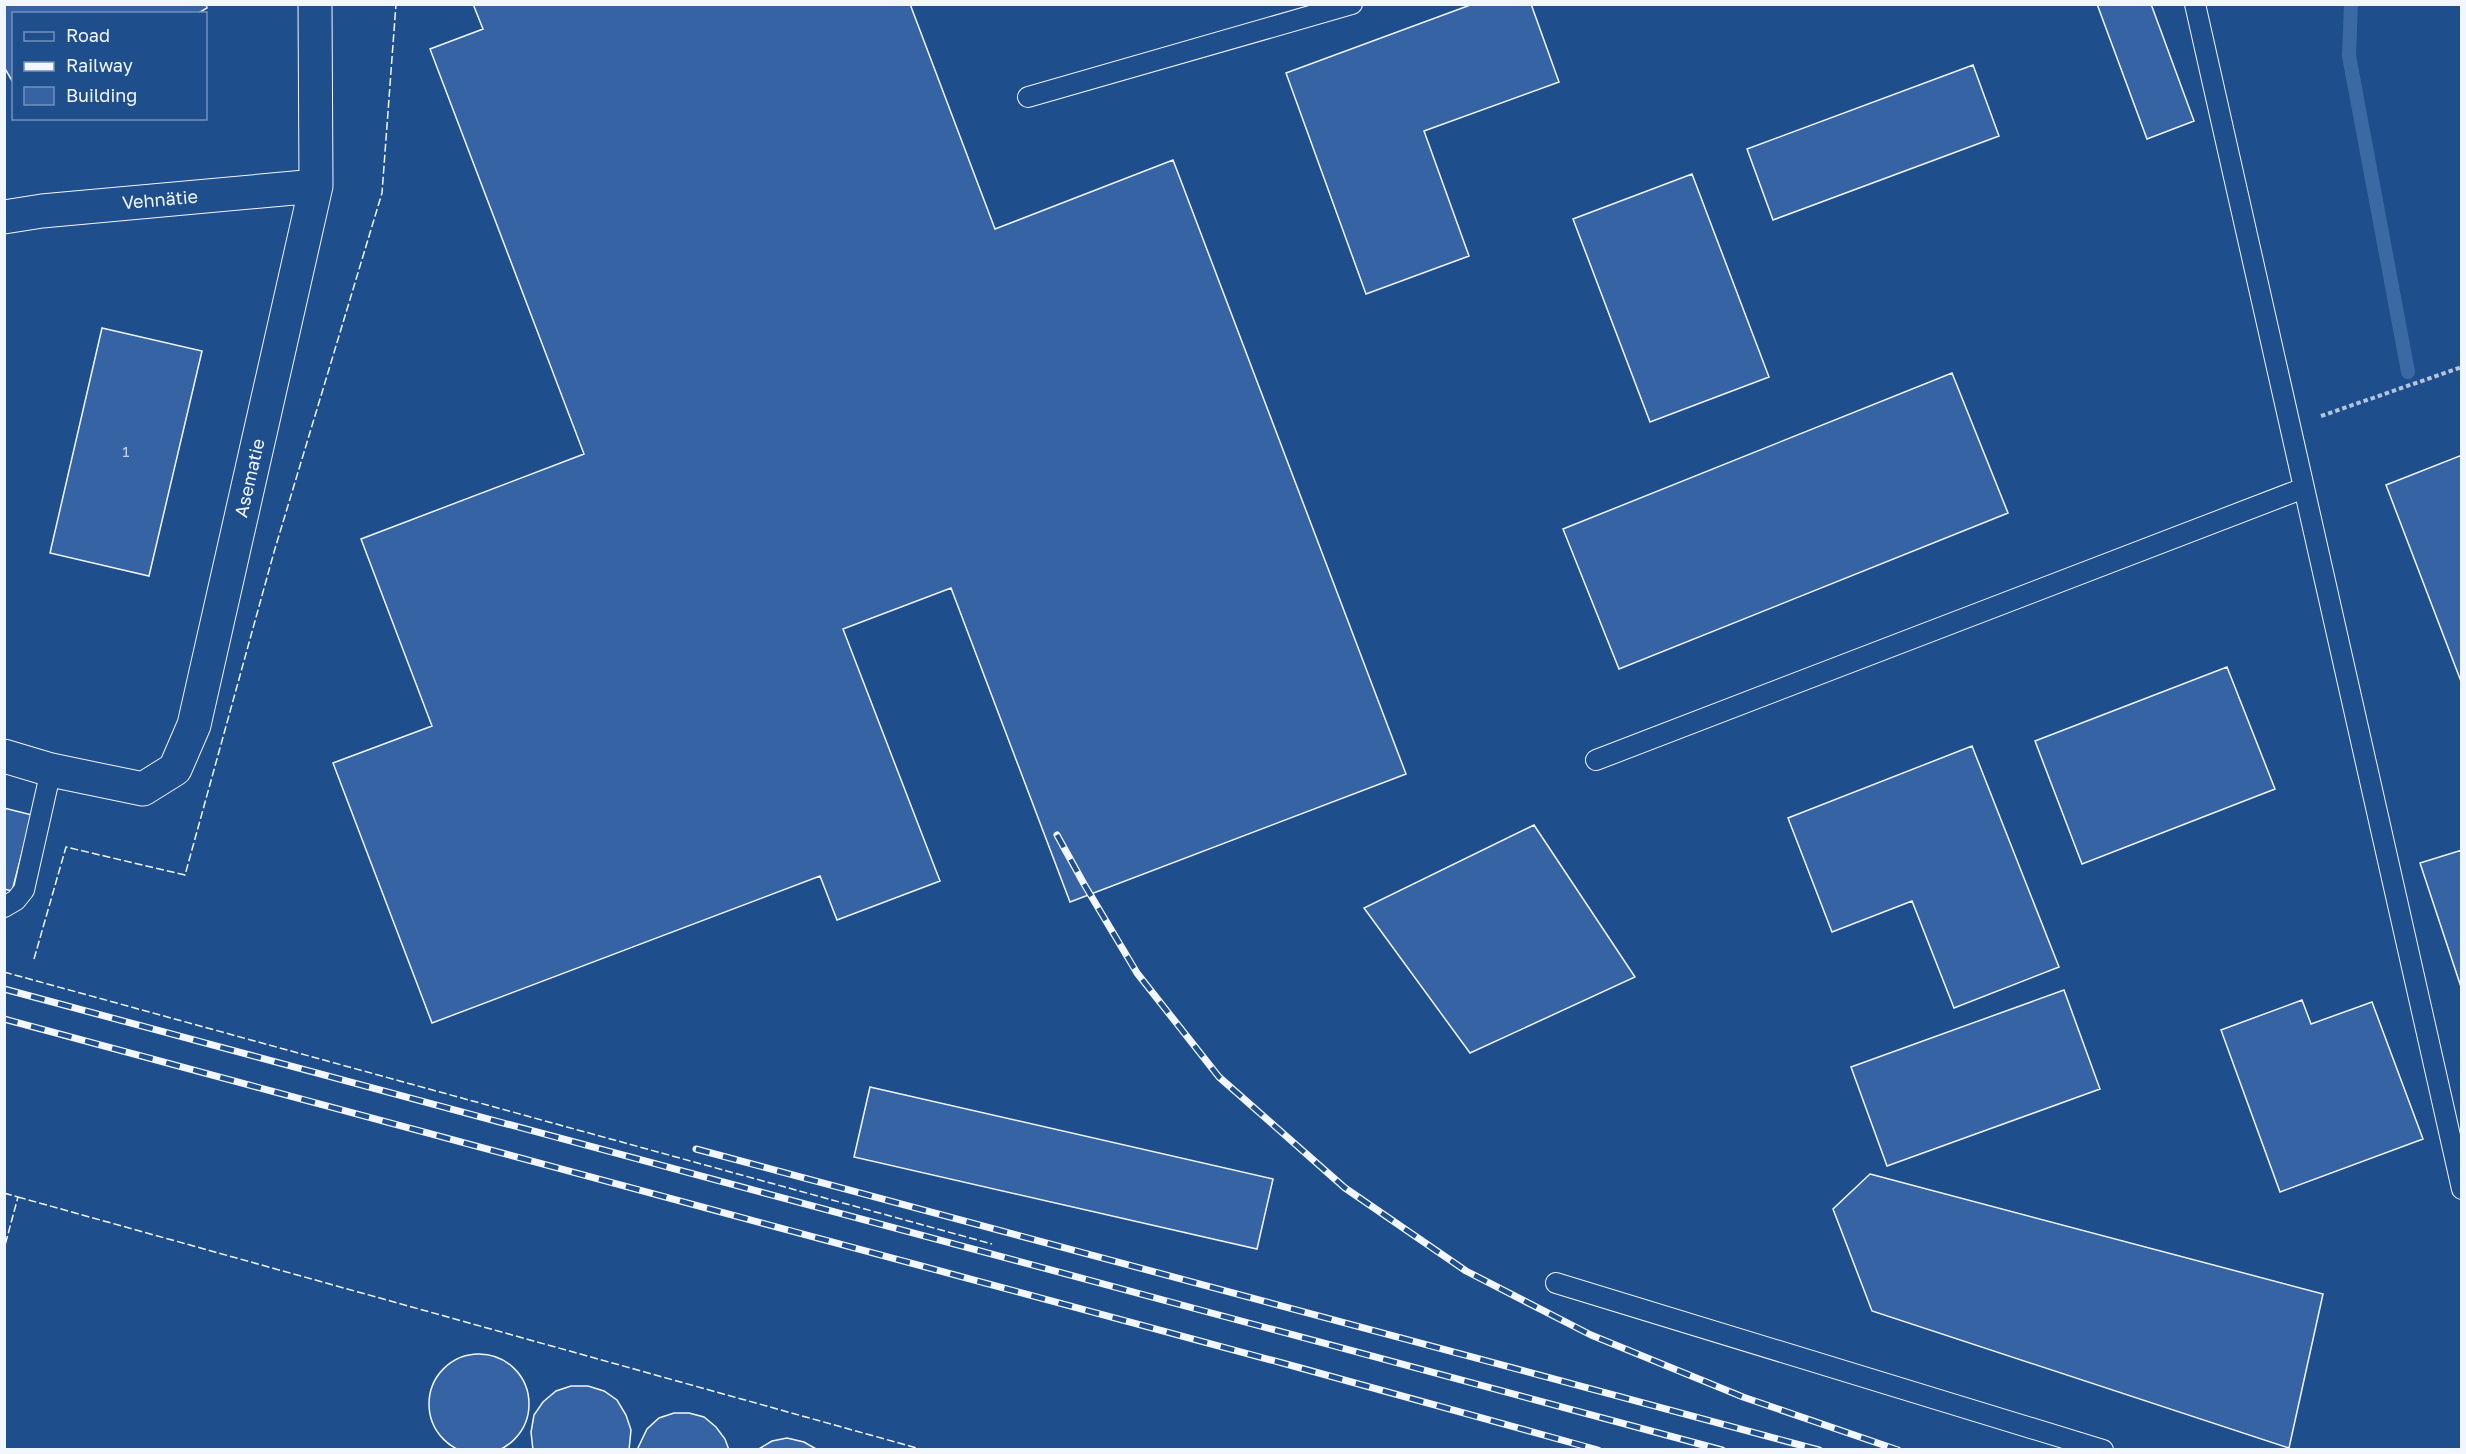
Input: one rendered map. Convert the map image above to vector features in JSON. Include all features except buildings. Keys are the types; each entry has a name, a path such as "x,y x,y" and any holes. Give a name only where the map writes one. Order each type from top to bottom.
{"street":[{"name":"Asematie","path":"4,756 51,770 143,789 175,769 194,725 316,186 315,4"},
{"name":"Vehnätie","path":"4,217 42,211 316,186"}],"lane":[{"path":"1028,97 1352,4"},
{"path":"2195,4 2462,1189"},
{"path":"1596,760 2304,488"},
{"path":"4,907 16,900 24,890 51,770"},
{"path":"1556,1283 2103,1449"}],"path":[{"path":"2290,427 2462,367"}],"waterway":[{"path":"2351,4 2349,56 2408,372"}],"railway":[{"path":"1057,835 1137,973 1219,1077 1345,1188 1466,1271 1591,1335 1743,1397 1898,1450"},
{"path":"4,989 1722,1450"},
{"path":"4,1019 1598,1450"},
{"path":"696,1149 1819,1450"}],"fence":[{"path":"34,959 66,847 185,875 274,552 382,193 396,4"},
{"path":"4,972 992,1244"},
{"path":"4,1193 18,1197 4,1249"},
{"path":"18,1197 924,1450"}]}
